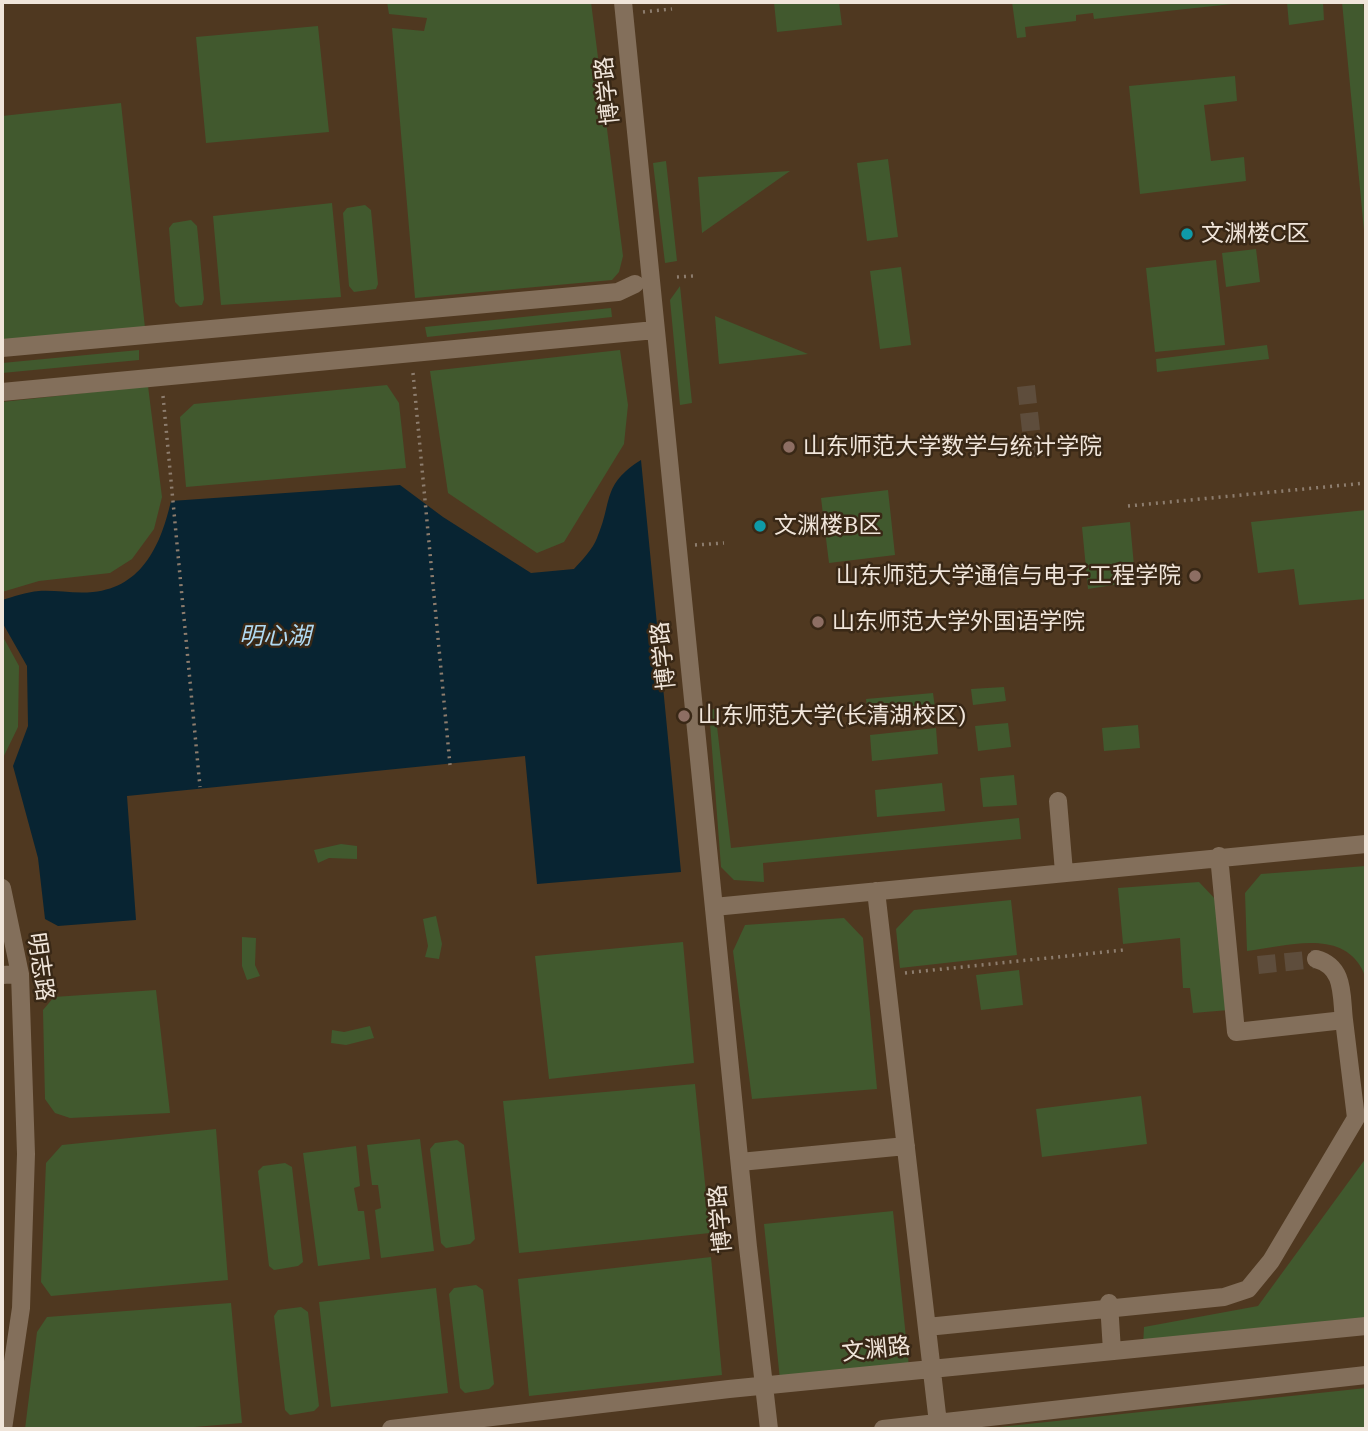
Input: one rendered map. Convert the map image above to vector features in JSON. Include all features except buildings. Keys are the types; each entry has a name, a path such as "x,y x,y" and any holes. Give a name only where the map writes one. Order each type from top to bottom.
{"street":[{"name":"博学路","path":"624,8 769,1429"},
{"path":"2,348 579,296 618,292 635,284"},
{"path":"2,392 655,330"},
{"path":"1058,801 1065,872"},
{"path":"714,907 1219,856 1366,844"},
{"path":"1219,856 1236,1032 1344,1020"},
{"name":"明志路","path":"2,888 26,1154 21,1308 3,1429"},
{"path":"876,891 938,1423"},
{"path":"927,1327 1109,1306 1224,1297 1248,1289 1271,1261 1361,1118 1359,1085 1344,1020 1338,972 1330,963 1316,959"},
{"path":"740,1162 906,1146"},
{"path":"1109,1306 1112,1351"},
{"name":"文渊路","path":"391,1429 436,1427 763,1386 1366,1326"},
{"path":"883,1429 1366,1375"}],"path":[{"path":"624,8 672,9"},
{"path":"677,277 694,276"},
{"path":"411,355 450,765"},
{"path":"161,377 200,787"},
{"path":"1128,506 1366,483"},
{"path":"677,546 724,543"},
{"path":"886,975 1124,950"}],"shaded area":[{"name":"山东师范大学(长清湖校区)","path":"2,2 1366,2 1366,1429 2,1429"}],"green space":[{"path":"387,2 591,2 623,256 619,272 612,280 415,298 392,28 424,31 427,18 389,14"},
{"path":"774,2 839,2 842,25 777,32"},
{"path":"1012,2 1232,4 1094,19 1093,13 1076,15 1076,21 1025,27 1026,37 1017,38"},
{"path":"1287,2 1323,2 1324,20 1289,25"},
{"path":"1342,2 1363,2 1366,30 1366,251"},
{"path":"318,26 329,132 206,143 196,37"},
{"path":"1235,76 1237,101 1204,105 1211,161 1244,157 1246,181 1140,194 1129,86"},
{"path":"121,103 145,328 2,342 2,116"},
{"path":"888,159 898,237 867,241 857,163"},
{"path":"666,161 677,261 665,263 653,163"},
{"path":"790,171 702,233 698,177"},
{"path":"332,203 341,297 221,305 213,216"},
{"path":"365,205 371,210 378,284 376,289 354,292 349,286 343,213 347,208"},
{"path":"191,220 197,226 204,299 202,305 180,307 175,302 169,228 173,223"},
{"path":"1256,249 1260,282 1226,287 1222,253"},
{"path":"1216,260 1225,345 1155,352 1146,268"},
{"path":"901,267 911,345 880,349 870,271"},
{"path":"680,286 692,403 680,405 670,300"},
{"path":"611,308 612,317 427,337 425,327"},
{"path":"715,316 808,354 719,364"},
{"path":"1267,345 1269,359 1157,372 1156,359"},
{"path":"139,350 139,360 2,373 2,363"},
{"path":"620,350 628,405 624,444 564,542 537,553 448,493 430,371"},
{"path":"387,385 399,403 406,468 186,487 180,417 194,404"},
{"path":"148,386 162,497 154,529 132,559 110,573 39,581 2,592 2,402"},
{"path":"888,490 895,555 829,563 821,498"},
{"path":"1366,510 1366,599 1299,605 1294,569 1258,573 1251,522"},
{"path":"1130,522 1134,566 1124,567 1126,583 1088,589 1082,527"},
{"path":"2,635 19,666 18,727 2,760"},
{"path":"1004,687 1006,701 973,705 971,689"},
{"path":"933,693 935,708 868,714 866,699"},
{"path":"715,709 731,848 1019,818 1021,839 763,863 764,882 734,880 721,867 709,710"},
{"path":"1008,723 1011,747 978,751 975,726"},
{"path":"1138,725 1140,748 1104,751 1102,728"},
{"path":"936,728 938,754 872,761 870,735"},
{"path":"1014,775 1017,805 983,807 980,778"},
{"path":"942,783 945,811 877,817 875,790"},
{"path":"341,844 357,846 357,859 329,858 318,863 314,850"},
{"path":"1366,866 1366,1002 1364,973 1352,956 1340,948 1310,943 1247,951 1245,893 1261,874"},
{"path":"1199,882 1218,902 1229,1010 1193,1013 1190,988 1183,988 1180,938 1123,944 1118,888"},
{"path":"1011,900 1017,955 900,968 896,929 914,910"},
{"path":"436,916 442,944 439,959 425,957 428,946 423,919"},
{"path":"844,918 863,938 877,1089 752,1099 733,951 745,925"},
{"path":"242,937 256,938 255,965 260,976 247,980 242,966"},
{"path":"683,942 694,1063 549,1079 535,956"},
{"path":"1019,970 1023,1005 981,1010 976,975"},
{"path":"156,990 170,1113 70,1118 55,1113 45,1099 43,1010 54,997"},
{"path":"370,1026 374,1038 346,1045 331,1043 332,1030 344,1032"},
{"path":"695,1084 710,1233 519,1253 503,1101"},
{"path":"1141,1096 1147,1144 1042,1157 1036,1109"},
{"path":"216,1129 228,1280 51,1296 41,1282 46,1163 62,1145"},
{"path":"420,1139 434,1251 381,1258 375,1210 381,1208 378,1185 372,1185 367,1145"},
{"path":"457,1140 464,1145 475,1239 470,1244 446,1248 441,1243 430,1149 435,1143"},
{"path":"356,1146 360,1186 354,1188 358,1211 364,1211 370,1259 318,1266 303,1153"},
{"path":"1366,1158 1366,1331 1143,1346 1144,1327 1258,1306"},
{"path":"285,1163 292,1167 303,1262 298,1266 274,1270 269,1266 258,1171 263,1166"},
{"path":"893,1211 909,1367 780,1380 764,1224"},
{"path":"711,1257 722,1375 529,1396 518,1279"},
{"path":"476,1285 483,1290 494,1384 489,1389 465,1393 460,1388 449,1294 454,1288"},
{"path":"436,1288 448,1393 331,1407 319,1302"},
{"path":"231,1303 242,1423 170,1429 25,1429 37,1332 47,1317"},
{"path":"301,1307 308,1312 319,1406 314,1411 290,1415 285,1410 274,1316 278,1310"},
{"path":"1366,1388 1366,1429 981,1429"}],"water":[{"name":"明心湖","path":"641,460 681,872 537,884 525,756 127,796 136,920 58,926 45,919 38,858 13,766 28,726 27,666 2,622 2,600 39,591 93,592 125,582 147,561 155,547 171,501 400,485 443,517 531,573 574,569 595,542 614,486 628,469"}],"tunnel":[{"path":"1026,386 1034,457"},
{"path":"1258,965 1316,959"}],"place":[{"name":"文渊楼C区","path":"1187,234"},
{"name":"山东师范大学数学与统计学院","path":"789,447"},
{"name":"文渊楼B区","path":"760,526"},
{"name":"山东师范大学通信与电子工程学院","path":"1195,576"},
{"name":"山东师范大学外国语学院","path":"818,622"},
{"name":"山东师范大学(长清湖校区)","path":"684,716"}]}
